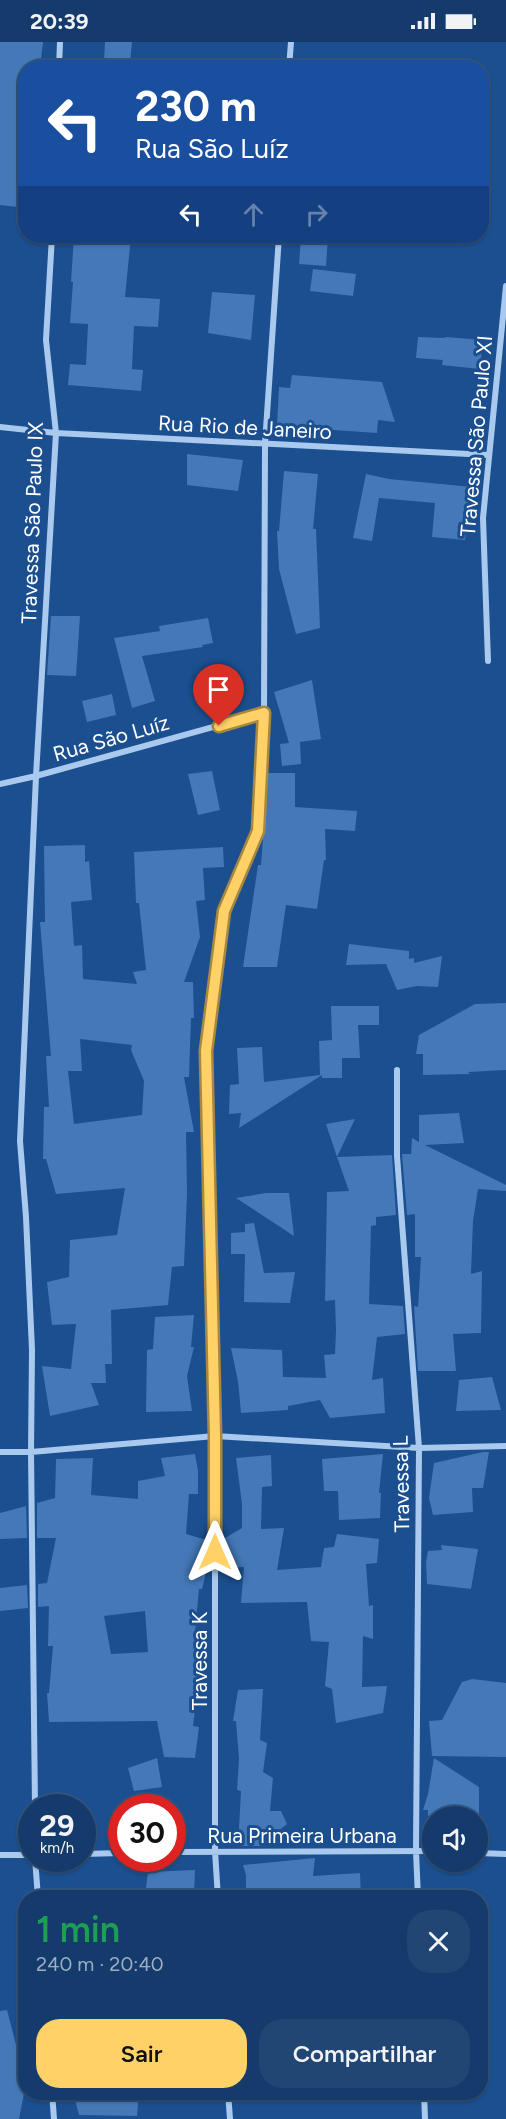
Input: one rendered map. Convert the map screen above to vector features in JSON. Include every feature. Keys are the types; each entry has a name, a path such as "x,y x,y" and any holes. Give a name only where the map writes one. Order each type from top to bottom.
{"street":[{"path":"59,60 60,42"},
{"path":"290,60 291,42"},
{"name":"Travessa São Paulo IX","path":"35,1794 32,1350 20,1141 36,776 56,433 46,340 52,243"},
{"name":"Travessa K","path":"217,1890 215,1851 215,1436 206,1051 224,911 258,831 264,713 265,444 279,243"},
{"name":"Travessa São Paulo XI","path":"488,661 483,518 506,286"},
{"name":"Rua Rio de Janeiro","path":"0,427 56,433 488,455"},
{"name":"Rua São Luíz","path":"0,784 264,713"},
{"name":"Travessa L","path":"397,1070 397,1156 419,1448 418,1890"},
{"path":"0,1452 31,1452 215,1436 419,1448 506,1446"},
{"name":"Rua Primeira Urbana","path":"186,1852 422,1851"},
{"path":"488,1853 506,1854"},
{"path":"0,1856 18,1855"},
{"path":"37,1872 38,1890"},
{"path":"53,2100 54,2119"},
{"path":"229,2100 230,2119"},
{"path":"424,2100 424,2119"}],"building":[{"path":"0,42 43,42 41,60 18,60 18,207 0,205"},
{"path":"105,42 132,42 130,60 104,60"},
{"path":"74,243 130,243 125,297 160,299 158,327 134,326 132,369 143,370 141,391 68,385 70,364 86,365 88,324 70,323 73,282 71,282"},
{"path":"300,243 328,243 326,266 299,264"},
{"path":"313,269 356,274 353,296 310,291"},
{"path":"212,292 255,295 251,340 208,333"},
{"path":"418,337 483,340 480,369 442,365 443,360 416,358"},
{"path":"292,375 382,382 395,422 378,420 377,433 277,426 279,387 290,388"},
{"path":"187,454 243,460 238,491 187,485"},
{"path":"284,471 318,474 313,529 316,529 320,628 296,634 279,569 277,531 279,531"},
{"path":"366,474 389,479 472,487 465,540 432,537 435,503 379,498 372,541 353,538"},
{"path":"51,616 80,616 76,676 47,675"},
{"path":"208,618 213,643 202,645 203,647 142,656 155,701 132,708 114,638 160,631 159,626"},
{"path":"312,680 321,739 300,742 301,764 282,766 280,744 289,743 274,692"},
{"path":"112,694 116,715 87,722 82,701"},
{"path":"212,771 220,810 198,815 188,774"},
{"path":"268,773 295,773 295,807 357,811 355,831 325,829 326,860 324,860 317,909 286,905 277,967 243,967 258,865 261,865"},
{"path":"85,845 85,862 89,861 92,900 71,902 74,946 82,945 83,979 137,984 133,972 146,970 139,903 136,903 134,852 223,847 224,867 203,868 205,900 196,901 200,937 184,982 193,982 194,1018 191,1018 189,1077 184,1077 194,1132 186,1132 187,1194 184,1266 172,1267 168,1305 111,1310 112,1364 105,1364 106,1383 91,1383 99,1405 50,1416 42,1366 71,1369 76,1324 52,1325 47,1282 69,1277 70,1240 117,1235 125,1188 56,1194 46,1159 43,1159 44,1107 49,1107 46,1056 51,1056 40,922 45,922 44,846","holes":["80,1039 132,1045 131,1050 144,1081 142,1115 74,1124 68,1071 82,1071"]},
{"path":"349,944 409,951 409,959 414,958 414,963 442,956 438,987 417,986 397,990 386,964 346,965"},
{"path":"506,1003 506,1070 468,1072 470,1074 423,1075 423,1054 416,1054 419,1035 475,1004"},
{"path":"331,1006 379,1006 379,1025 358,1025 360,1058 342,1058 342,1078 322,1078 322,1075 239,1128 241,1113 229,1114 230,1085 239,1084 237,1048 262,1047 264,1082 320,1075 319,1041 332,1040"},
{"path":"459,1113 464,1143 425,1145 506,1185 506,1191 478,1189 473,1221 471,1274 482,1271 481,1333 453,1334 456,1371 418,1371 414,1306 418,1307 421,1257 415,1257 415,1214 407,1215 402,1154 411,1154 412,1138 419,1142 419,1115"},
{"path":"355,1119 337,1157 326,1124"},
{"path":"392,1155 396,1215 376,1217 376,1225 371,1226 369,1304 403,1306 405,1334 377,1337 372,1380 383,1378 385,1413 330,1418 320,1400 288,1406 288,1410 241,1413 238,1381 231,1348 282,1350 283,1377 326,1378 324,1355 335,1354 336,1330 335,1300 325,1301 327,1192 349,1191 337,1157"},
{"path":"266,1193 289,1193 294,1236 236,1198"},
{"path":"254,1223 264,1273 295,1272 290,1303 244,1302 245,1254 231,1254 231,1233 245,1232 245,1224"},
{"path":"194,1315 191,1347 194,1347 187,1376 192,1411 146,1412 147,1350 153,1349 155,1317"},
{"path":"492,1377 501,1410 456,1411 459,1380"},
{"path":"489,1452 483,1488 472,1488 473,1512 433,1515 429,1498 434,1463"},
{"path":"195,1454 198,1494 189,1494 186,1534 210,1541 210,1568 207,1569 202,1589 199,1589 195,1632 198,1632 198,1647 203,1646 193,1726 199,1727 195,1758 164,1757 157,1721 49,1722 47,1693 49,1693 53,1646 48,1646 49,1606 38,1607 38,1584 47,1583 56,1538 37,1538 37,1503 55,1498 56,1459 93,1458 91,1495 138,1499 138,1481 165,1476 161,1458","holes":["145,1611 148,1652 111,1654 104,1616"]},
{"path":"383,1454 379,1493 381,1493 380,1518 339,1520 338,1491 324,1491 322,1459"},
{"path":"271,1455 272,1486 262,1487 261,1529 284,1528 277,1570 321,1567 324,1548 334,1547 337,1534 379,1539 377,1563 366,1564 369,1606 373,1605 373,1639 363,1636 362,1687 387,1686 383,1713 336,1723 332,1689 325,1686 329,1642 311,1641 307,1602 241,1603 244,1567 220,1568 220,1541 242,1528 242,1504 236,1458"},
{"path":"26,1506 27,1538 0,1539 0,1513"},
{"path":"441,1545 478,1549 471,1589 427,1584 428,1551 442,1550"},
{"path":"27,1585 28,1608 0,1611 0,1588"},
{"path":"472,1679 506,1683 506,1757 432,1756 429,1721 442,1720 462,1682"},
{"path":"263,1689 260,1740 267,1743 263,1772 273,1778 270,1811 281,1811 287,1824 260,1846 238,1846 241,1791 237,1790 239,1759 236,1721 233,1721 238,1690"},
{"path":"157,1758 162,1787 134,1791 128,1768"},
{"path":"434,1758 479,1787 479,1806 424,1806"},
{"path":"315,1858 313,1876 360,1873 361,1890 246,1890 243,1865"},
{"path":"195,1870 194,1890 146,1890 148,1872"},
{"path":"7,2010 18,2052 18,2100 23,2100 19,2119 0,2119 0,2011"},
{"path":"75,2100 138,2100 137,2116 79,2115"}],"route":[{"path":"215,1552 215,1436 206,1051 224,911 258,831 264,713 219,726"}]}
